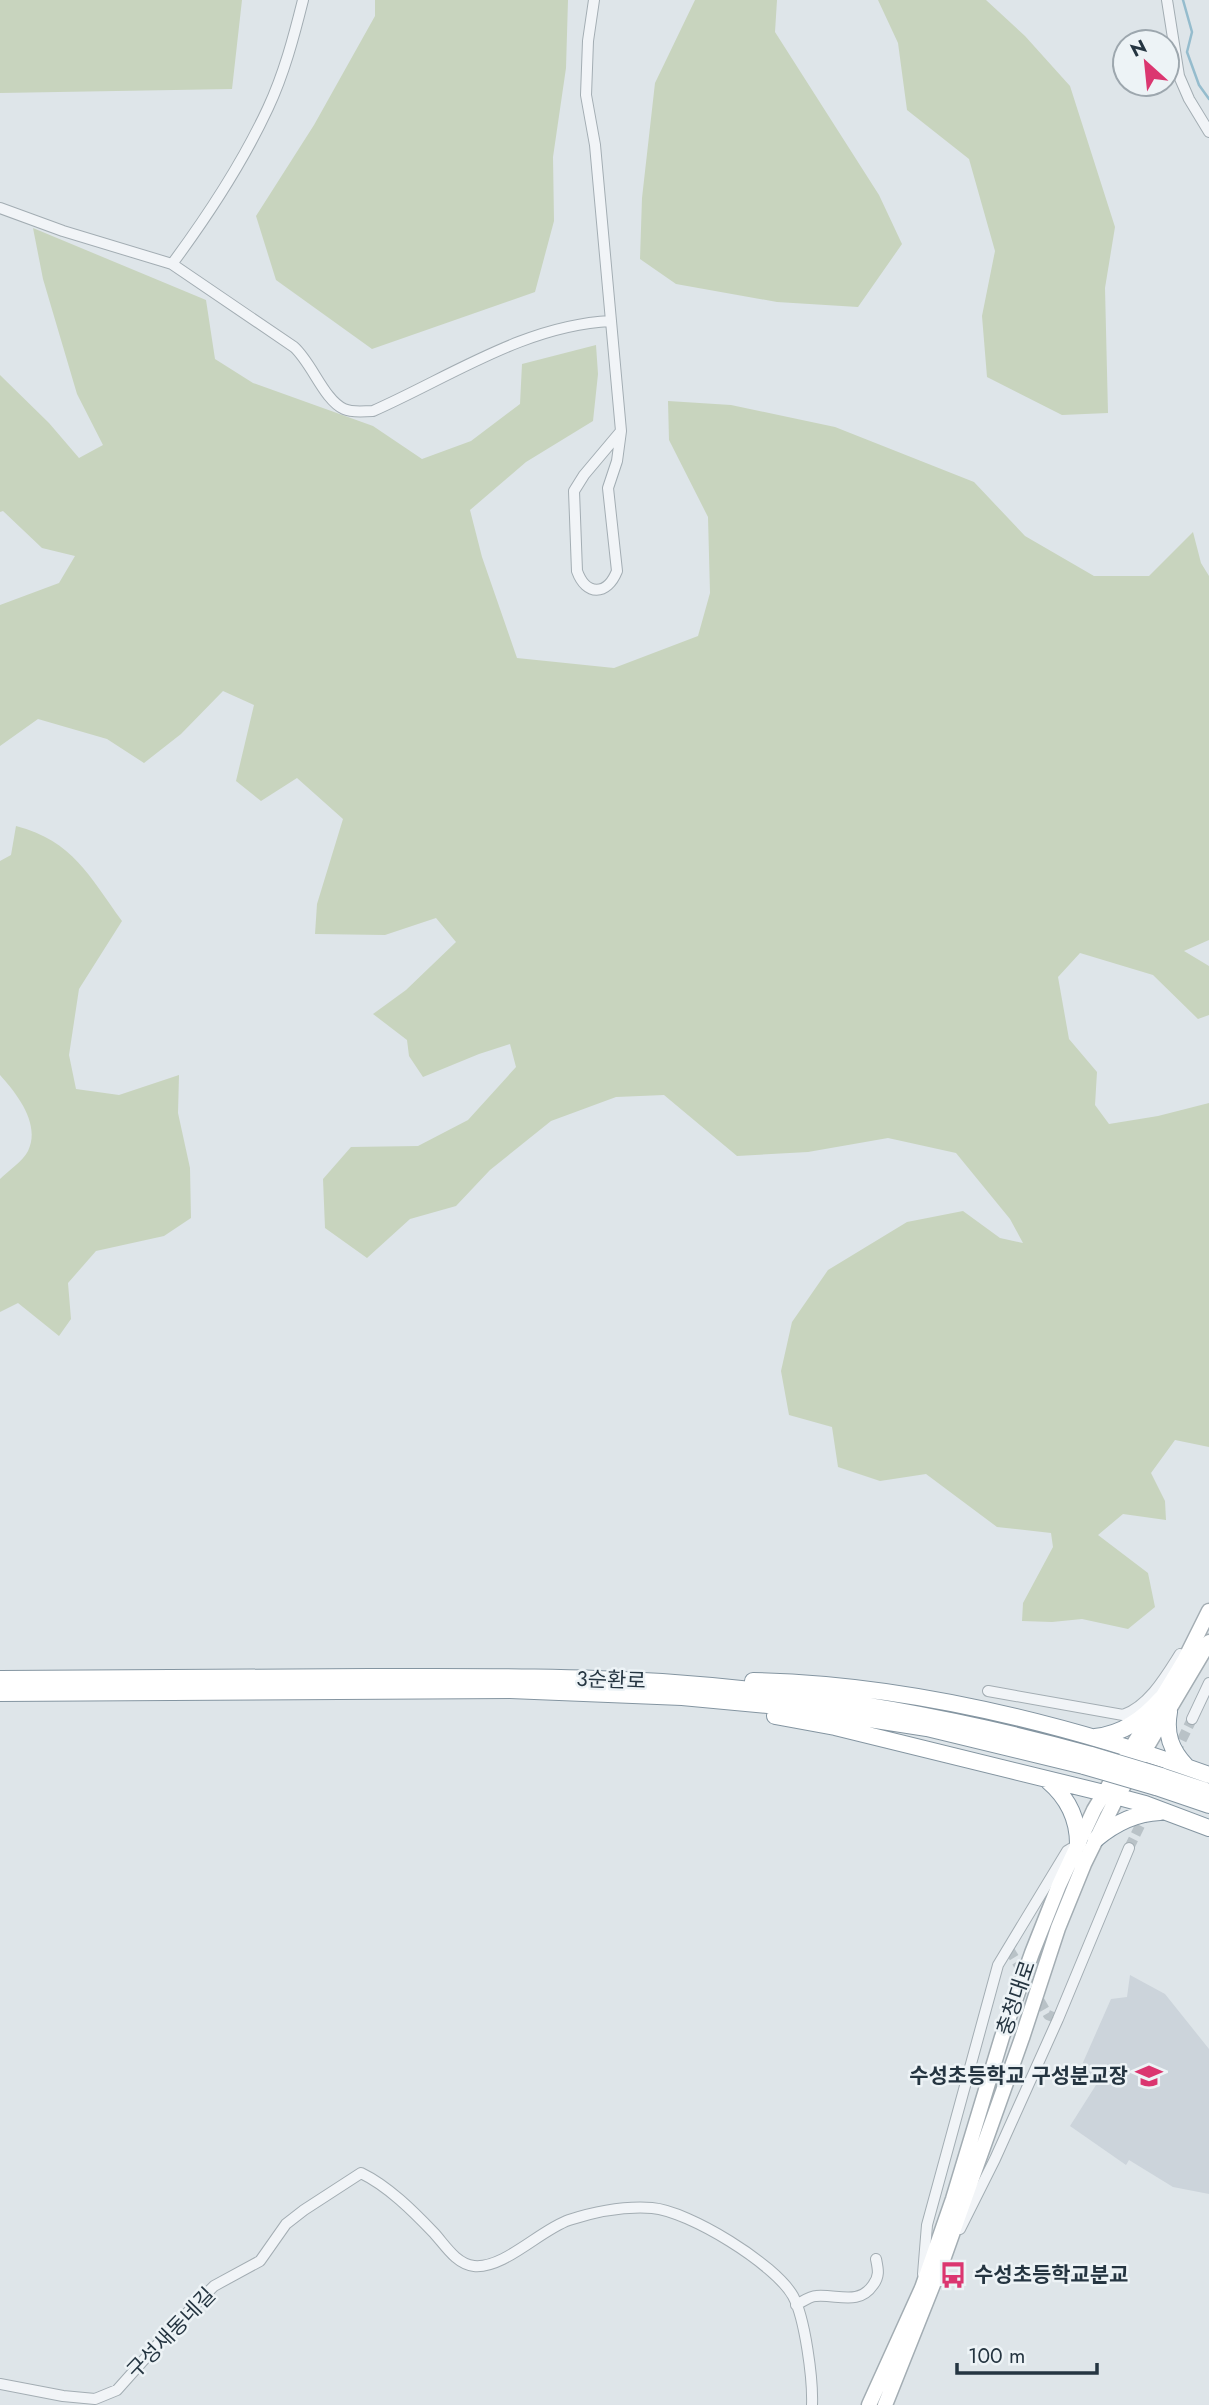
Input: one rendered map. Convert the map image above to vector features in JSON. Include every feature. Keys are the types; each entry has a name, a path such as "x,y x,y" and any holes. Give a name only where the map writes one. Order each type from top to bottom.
{"highway":[{"name":"3순환로","path":"0,1679 604,1679 723,1687 853,1703 981,1727 1158,1782 1209,1792"},
{"path":"604,1679 787,1682 870,1688 989,1711 1091,1737 1209,1775"},
{"name":"3순환로","path":"0,1693 499,1690 647,1695 768,1705 869,1718 1088,1760"},
{"path":"647,1695 815,1723 1104,1793 1145,1804 1209,1828"},
{"path":"1091,1737 1108,1735 1133,1725 1165,1706 1171,1745 1188,1768"},
{"path":"1104,1793 1113,1743"},
{"path":"1145,1804 1164,1759"},
{"path":"1046,1780 1063,1796 1071,1810 1078,1829 1078,1844"},
{"name":"3순환로","path":"1158,1782 1209,1805"},
{"path":"1096,1839 1111,1827 1132,1817 1166,1812"}],"main road":[{"name":"충청대로","path":"1165,1706 1209,1610"},
{"name":"충청대로","path":"869,2405 922,2288 953,2199 1002,2037 1032,1953 1078,1844 1104,1793 1138,1750 1209,1642"},
{"name":"충청대로","path":"885,2405 944,2257 1059,1928 1096,1839 1104,1793"}],"street":[{"path":"173,264 222,195 269,106 303,0"},
{"path":"594,0 586,95 595,145 621,432 617,461 608,488 617,571 613,581 603,589 592,590 582,583 578,571 574,491 584,475 621,432"},
{"path":"1167,0 1179,76 1209,132"},
{"path":"0,208 63,231 173,264 294,347 302,354 334,400 344,409 358,412 373,411 532,336 567,327 611,321"},
{"path":"988,1691 1103,1713 1123,1714 1135,1711 1153,1692 1209,1610"},
{"path":"1192,1719 1209,1683"},
{"path":"922,2288 927,2225 998,1965 1067,1851 1078,1844"},
{"path":"944,2257 973,2204 1058,2019 1129,1848"},
{"name":"구성새동네길","path":"0,2384 94,2399 117,2390 214,2286 260,2261 286,2224 360,2173 375,2180 394,2196 434,2232 453,2256 473,2266 497,2261 567,2221 623,2208 654,2208 679,2214 764,2263 793,2296 801,2318 812,2405"},
{"path":"796,2305 814,2295 854,2298 863,2295 876,2282 879,2271 876,2259"}],"shaded area":[{"name":"수성초등학교 구성분교장","path":"1130,1975 1165,1994 1209,2049 1209,2194 1173,2187 1129,2160 1126,2165 1070,2126 1096,2085 1081,2067 1111,1999 1127,1997"}],"green space":[{"path":"0,0 242,0 232,89 0,93"},
{"path":"375,0 568,0 566,68 553,157 554,221 535,292 372,349 276,280 256,216 314,125 375,16"},
{"path":"695,0 777,0 775,32 879,195 902,244 858,307 777,302 676,284 640,259 642,198 655,83"},
{"path":"878,0 986,0 1025,36 1070,86 1115,227 1105,288 1108,413 1062,415 987,377 982,316 995,251 969,159 907,110 898,43"},
{"path":"33,228 206,300 215,359 253,383 373,426 422,459 471,441 520,404 522,364 596,345 598,374 593,421 526,462 470,510 482,557 517,658 614,668 698,636 710,593 708,517 669,440 668,401 731,405 835,427 974,482 1025,536 1094,576 1149,576 1193,532 1201,563 1209,576 1209,940 1184,951 1209,966 1209,1015 1198,1019 1153,975 1080,953 1058,977 1069,1039 1097,1072 1095,1105 1109,1124 1158,1116 1209,1103 1209,1447 1175,1440 1151,1473 1165,1501 1166,1520 1123,1514 1098,1535 1148,1573 1155,1607 1128,1629 1082,1619 1022,1621 1023,1603 1053,1547 1051,1533 997,1527 926,1474 880,1481 838,1467 832,1427 789,1415 781,1371 792,1322 828,1270 907,1222 963,1211 1000,1238 1023,1243 1010,1219 956,1153 888,1138 808,1152 737,1156 664,1095 616,1097 551,1121 490,1170 456,1206 410,1219 367,1258 325,1228 323,1179 351,1147 418,1146 468,1120 516,1067 510,1044 423,1077 409,1056 407,1040 373,1014 406,990 456,942 436,918 385,935 315,934 317,904 343,819 297,778 261,801 236,781 254,705 223,691 181,734 144,763 107,739 38,719 0,746 0,605 59,583 75,556 42,548 3,511 0,512 0,375 49,423 79,458 103,445 77,394 43,279"},
{"path":"16,826 52,841 66,851 89,875 122,921 79,989 69,1055 76,1089 119,1095 179,1075 178,1113 190,1168 191,1218 164,1236 96,1251 68,1283 71,1319 59,1336 18,1303 0,1312 0,1179 26,1155 31,1141 25,1110 0,1075 0,861 11,855"}],"waterway":[{"path":"1183,0 1192,32 1187,52 1199,85 1209,99"}],"tunnel":[{"path":"1129,1848 1192,1719"},
{"path":"1009,1949 1048,2015 1058,2019"}],"place":[{"name":"수성초등학교 구성분교장","path":"1149,2076"},
{"name":"수성초등학교분교","path":"953,2275"}]}
